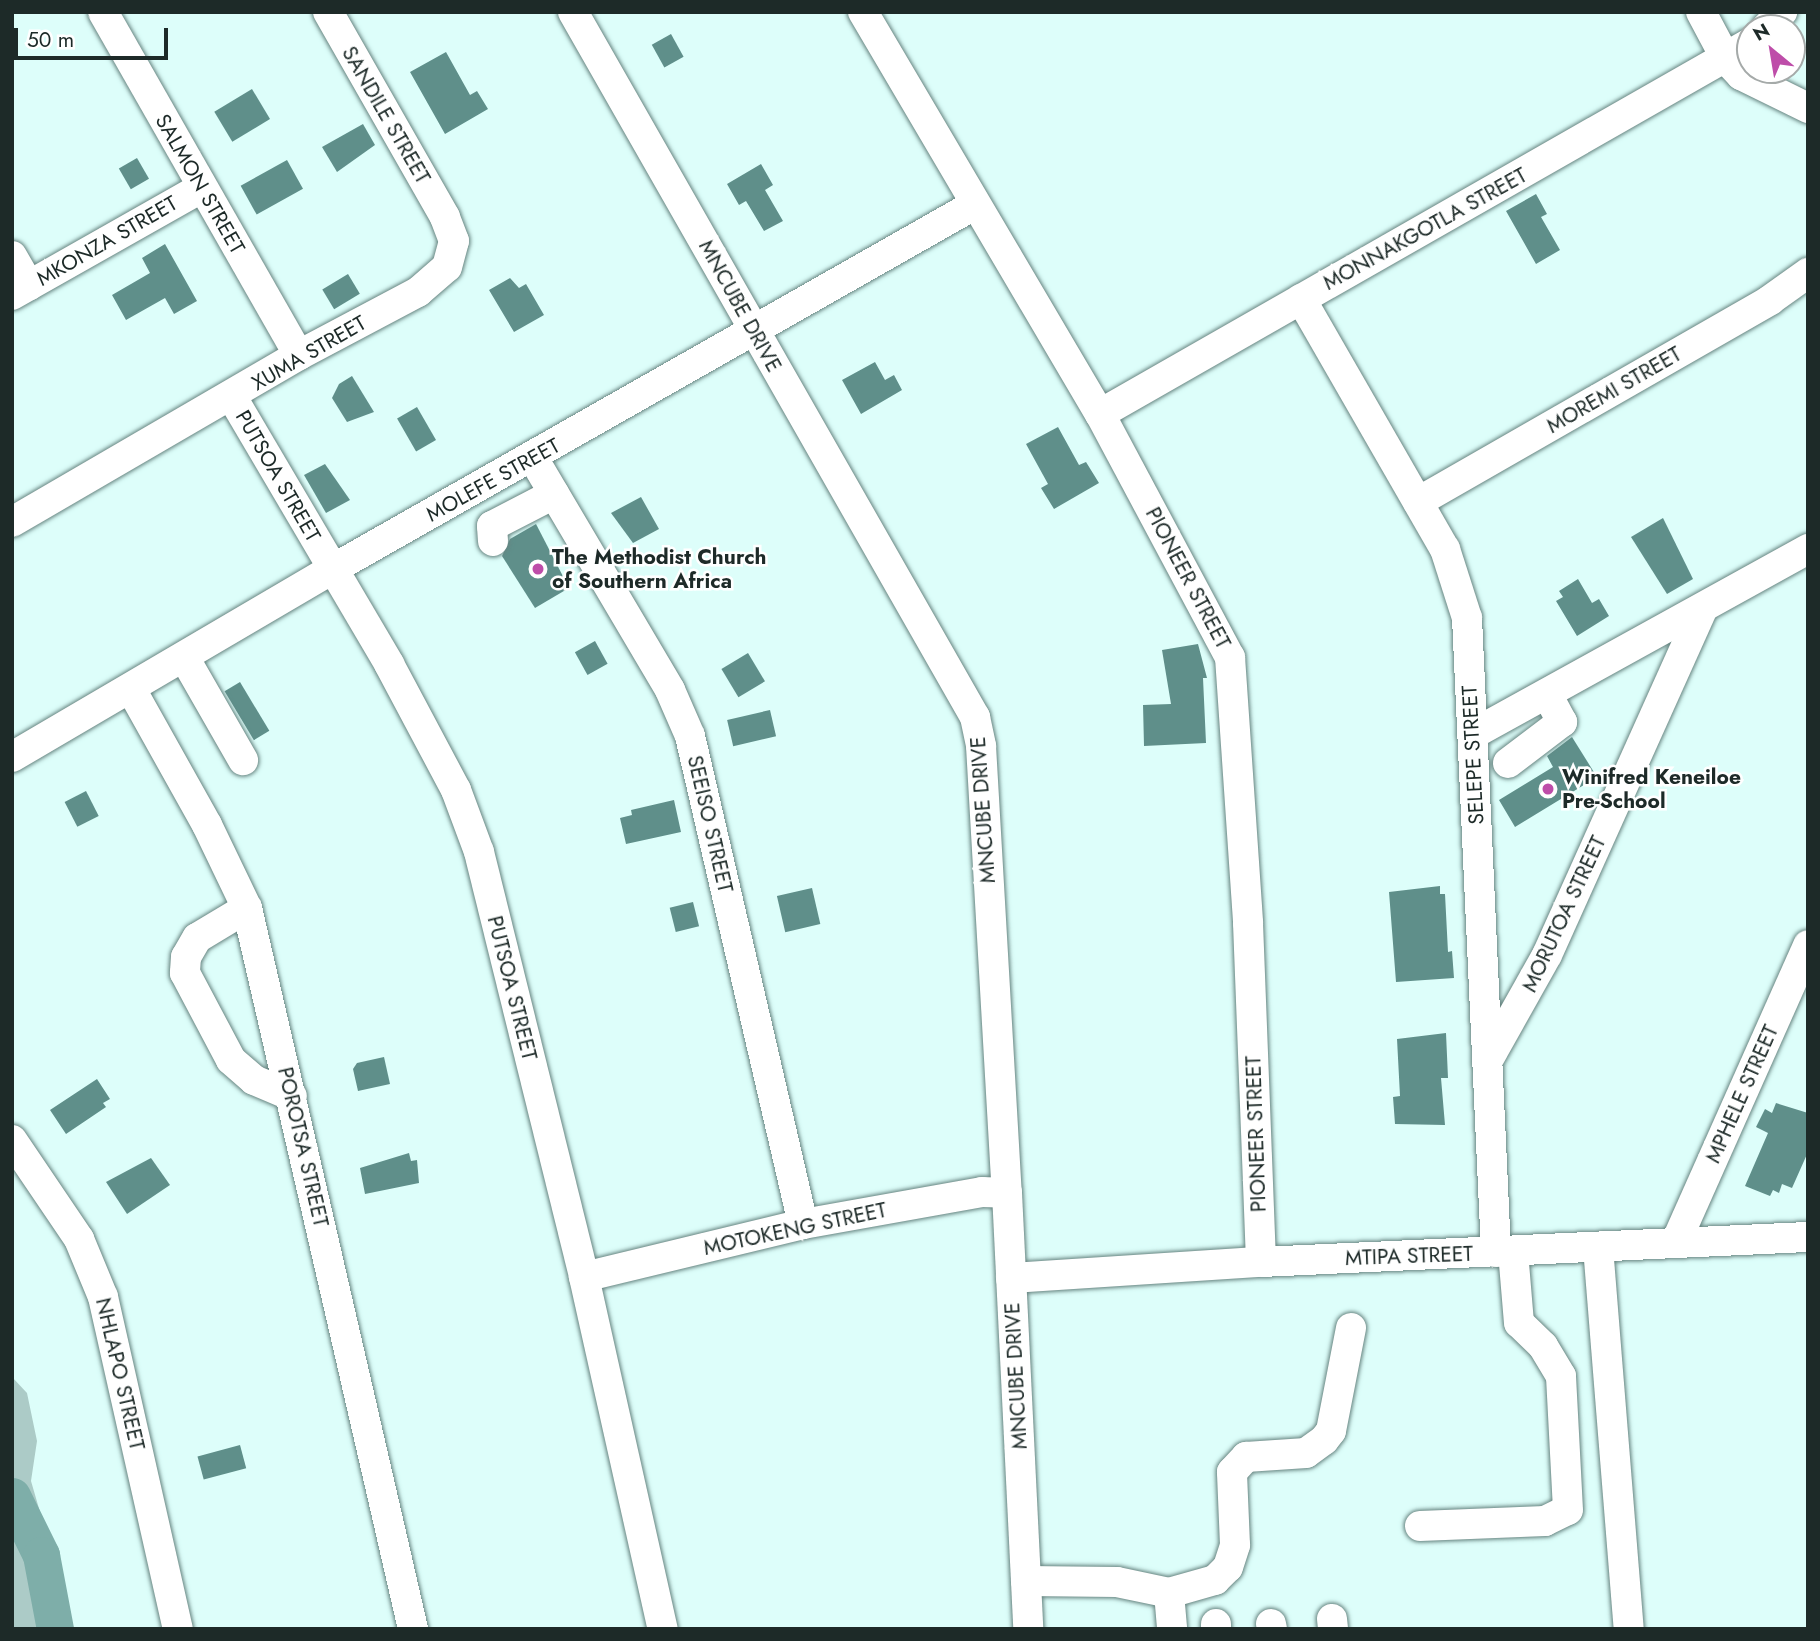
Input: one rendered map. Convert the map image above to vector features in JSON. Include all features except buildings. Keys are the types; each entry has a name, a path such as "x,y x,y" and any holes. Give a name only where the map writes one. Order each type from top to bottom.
{"street":[{"name":"SALMON STREET","path":"103,12 201,188 299,355"},
{"name":"SANDILE STREET","path":"328,12 445,217"},
{"name":"MNCUBE DRIVE","path":"573,12 975,717 981,746 1007,1193 1026,1581 1021,1627"},
{"name":"PIONEER STREET","path":"863,12 974,205 1100,414 1230,657 1247,909 1261,1262"},
{"path":"1701,12 1736,49"},
{"name":"MONNAKGOTLA STREET","path":"1100,414 1736,52"},
{"path":"1759,84 1808,108"},
{"name":"MKONZA STREET","path":"21,291 201,188"},
{"name":"MOLEFE STREET","path":"12,757 331,570 756,332 974,205"},
{"name":"XUMA STREET","path":"12,522 232,397 299,355 418,292 440,274 454,241 445,217"},
{"path":"12,256 21,291"},
{"name":"MOREMI STREET","path":"1418,502 1770,300 1808,273"},
{"name":"SELEPE STREET","path":"1301,299 1418,502 1460,584 1467,618 1488,1060 1505,1252 1519,1323 1543,1346 1561,1376 1568,1510 1545,1521 1420,1526"},
{"name":"PUTSOA STREET","path":"232,397 331,570 389,664 456,790 479,852 584,1277 663,1629"},
{"name":"SEEISO STREET","path":"533,458 670,690 690,736 803,1224"},
{"path":"493,541 492,526 554,494"},
{"path":"1473,734 1702,610 1808,549"},
{"name":"MORUTOA STREET","path":"1488,1060 1547,955 1702,610"},
{"path":"184,657 243,760"},
{"name":"POROTSA STREET","path":"131,689 207,825 247,908 413,1629"},
{"path":"1508,764 1562,722 1547,694"},
{"path":"247,908 197,938 186,957 185,973 231,1060 254,1080 292,1096"},
{"name":"MPHELE STREET","path":"1676,1242 1808,946"},
{"name":"NHLAPO STREET","path":"12,1140 79,1239 103,1297 178,1629"},
{"name":"MOTOKENG STREET","path":"584,1277 803,1224 982,1192 1007,1193"},
{"name":"MTIPA STREET","path":"1011,1278 1261,1262 1808,1237"},
{"path":"1598,1247 1629,1629"},
{"path":"1026,1581 1117,1582 1169,1593 1215,1580 1228,1567 1234,1545 1231,1478 1238,1463 1258,1454 1306,1453 1331,1431 1351,1328"},
{"path":"1169,1593 1172,1629"}],"shaded area":[{"path":"12,1377 27,1393 37,1441 31,1481 74,1629 12,1629"}],"waterway":[{"path":"12,1496 41,1555 55,1629"}],"place":[{"name":"The Methodist Church of Southern Africa","path":"538,569"},
{"name":"Winifred Keneiloe Pre-School","path":"1548,789"}]}
